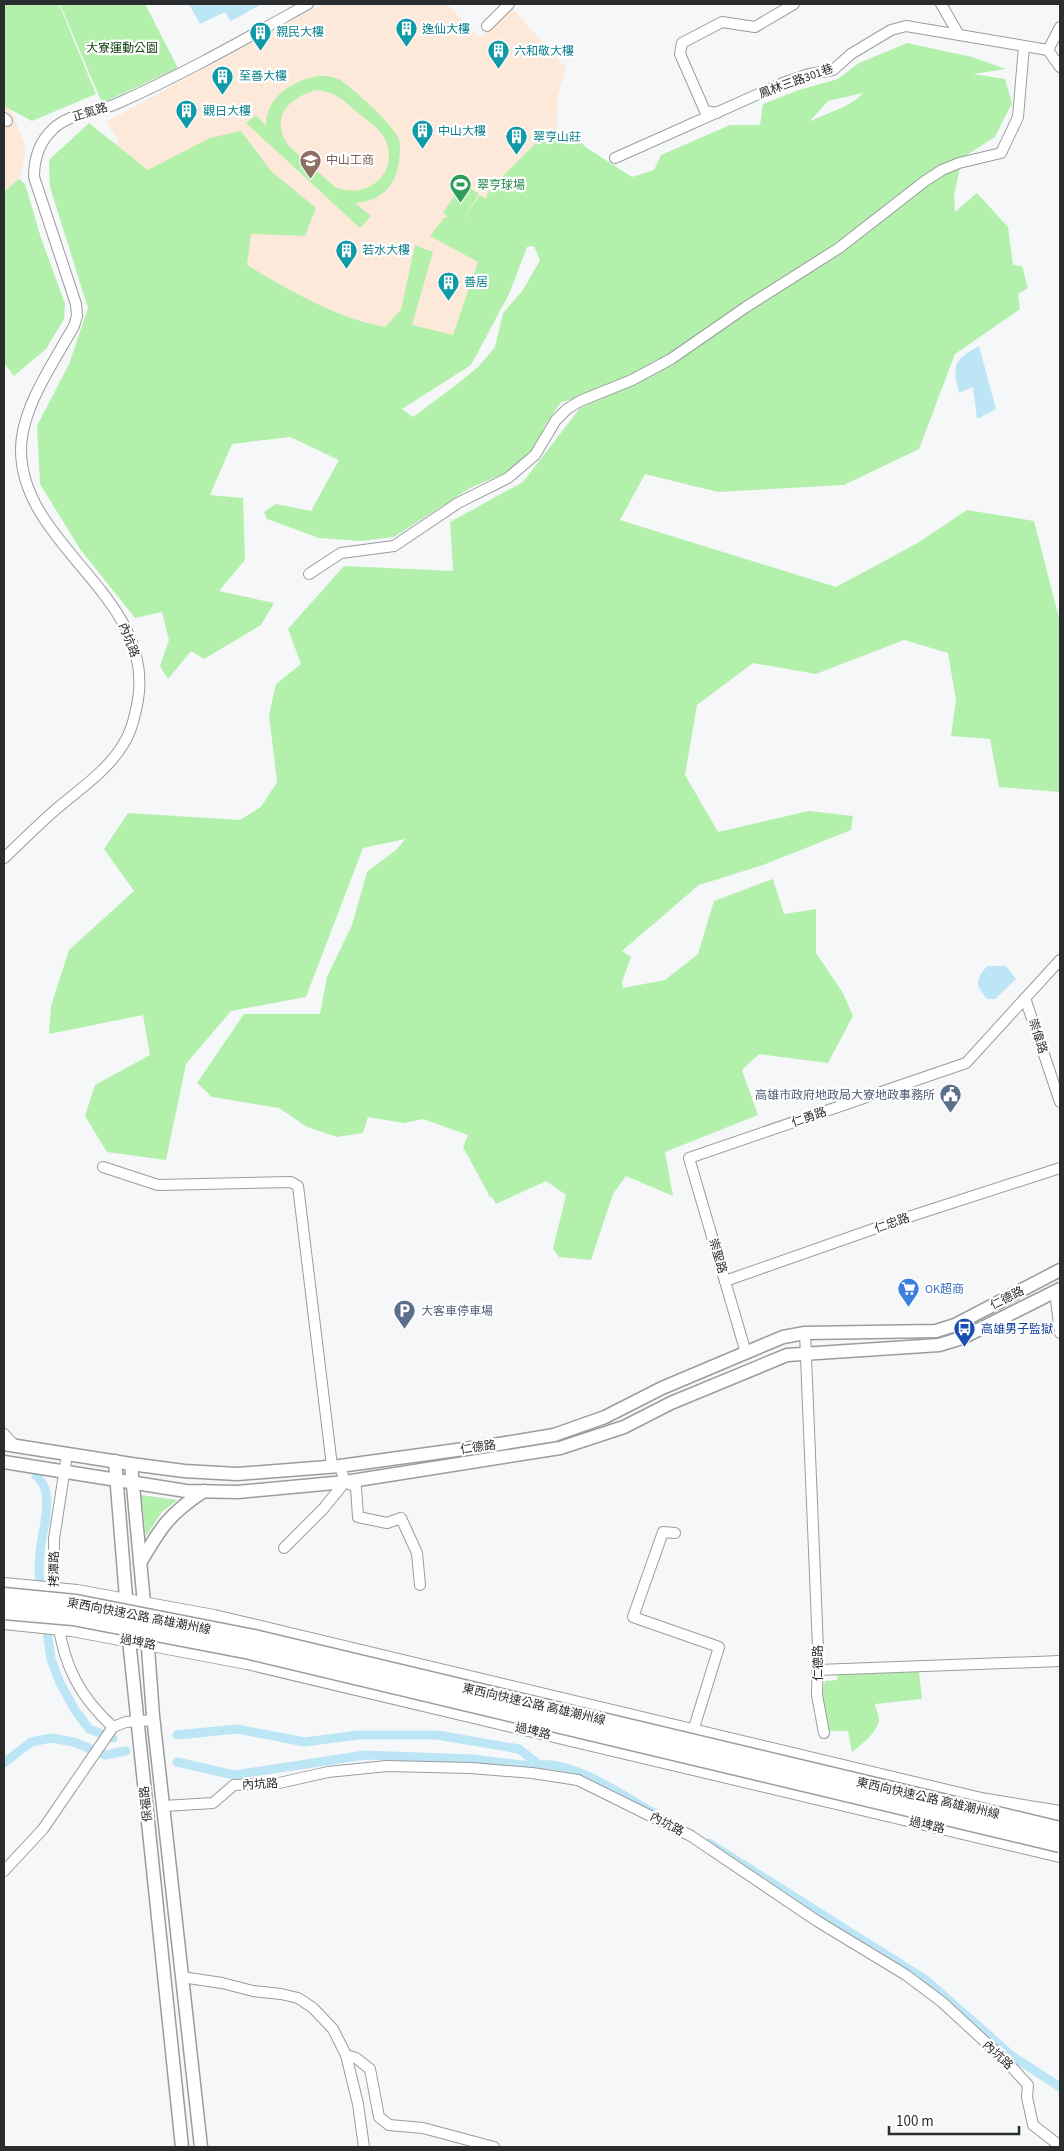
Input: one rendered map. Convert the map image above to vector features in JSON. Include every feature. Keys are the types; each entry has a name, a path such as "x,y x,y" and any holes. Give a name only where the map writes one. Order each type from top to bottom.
{"highway":[{"name":"東西向快速公路 高雄潮州線","path":"4,1596 76,1602 254,1638 1060,1830"},
{"name":"東西向快速公路 高雄潮州線","path":"4,1611 74,1617 250,1651 1060,1844"}],"main road":[{"path":"4,1585 126,1601 223,1620 980,1800 1060,1813"},
{"name":"過埤路","path":"4,1622 129,1640 247,1662 1060,1854"}],"street":[{"name":"正氣路","path":"34,400 74,326 77,316 76,304 34,177 34,164 39,148 52,130 66,119 114,105 207,60 308,4"},
{"path":"487,26 509,4"},
{"path":"717,113 705,111 680,54 682,43 722,22 755,27 794,4"},
{"path":"942,4 959,34"},
{"name":"鳳林三路301巷","path":"615,158 783,83 809,74 833,70 851,54 891,30 906,26 1048,50"},
{"path":"1060,27 1048,50 1060,67"},
{"path":"309,574 341,553 394,546 458,503 508,478 535,455 556,420 567,408 632,380 671,360 746,308 839,248 924,181 942,170 959,163 1001,153 1018,117 1024,46"},
{"name":"內坑路","path":"4,858 114,758 124,744 132,727 139,689 139,665 132,642 120,617 41,513 29,493 23,471 21,450 24,428 34,400"},
{"name":"仁勇路","path":"689,1158 966,1063 1060,960"},
{"name":"崇偉路","path":"1026,998 1060,1102"},
{"name":"崇聖路","path":"689,1158 746,1353"},
{"path":"103,1168 158,1185 291,1182 298,1186 336,1466 345,1482 356,1486 358,1517 387,1523 401,1518 417,1553 420,1585"},
{"name":"仁忠路","path":"725,1281 899,1220 1060,1168"},
{"name":"仁德路","path":"131,1464 184,1471 237,1474 336,1466 493,1446 554,1435 605,1417 662,1388 784,1337 805,1333 936,1331 956,1324 1060,1270"},
{"path":"1058,1290 1060,1332"},
{"name":"仁德路","path":"133,1484 204,1491 238,1492 345,1482 560,1448 624,1427 671,1403 787,1355 805,1352 940,1345 962,1338 1058,1290"},
{"name":"仁德路","path":"805,1333 818,1670 817,1695 824,1733"},
{"path":"4,1434 9,1445 131,1464"},
{"name":"拷潭路","path":"68,1454 54,1540 50,1590 56,1628 69,1669 92,1705 112,1729"},
{"name":"保福路","path":"115,1461 129,1640 182,2147"},
{"path":"4,1462 133,1484"},
{"name":"保福路","path":"131,1464 154,1720 201,2147"},
{"path":"284,1548 323,1509 345,1482"},
{"path":"140,1563 162,1527 175,1511 204,1491"},
{"path":"675,1533 663,1532 633,1617 719,1647 693,1732"},
{"path":"818,1670 1060,1661"},
{"path":"4,1871 43,1828 112,1729 126,1722 154,1720"},
{"name":"內坑路","path":"164,1806 213,1803 234,1785 279,1783 328,1772 387,1766 471,1768 532,1773 578,1780 691,1836 817,1921 906,1975 942,2002 1007,2062 1028,2085 1033,2125 1060,2146"},
{"path":"182,1977 222,1983 253,1992 281,1994 298,1998 313,2008 333,2029 346,2055 358,2104 364,2147"},
{"path":"346,2055 356,2058 370,2069 379,2116 389,2125 423,2128 494,2147"}],"shaded area":[{"name":"中山工商","path":"322,4 447,4 480,38 511,7 566,68 558,94 557,131 535,162 465,359 336,325 95,172 119,140 106,122"},
{"path":"4,91 26,149 19,179 4,192"}],"green space":[{"path":"4,4 59,4 96,94 32,121 4,106"},
{"name":"大寮運動公園","path":"60,4 145,4 178,68 102,103"},
{"path":"907,43 972,57 1006,69 973,74 1005,79 1012,103 995,137 962,158 954,196 955,212 977,193 1008,227 1013,265 1022,266 1028,288 1018,294 1020,309 955,354 919,449 844,485 718,492 645,474 620,520 836,587 916,544 967,510 1034,521 1060,622 1060,792 999,787 990,739 951,736 956,700 948,653 904,640 816,674 753,663 697,705 685,775 718,832 809,811 853,816 851,830 763,865 699,885 622,951 631,957 622,982 623,988 665,980 698,954 714,901 773,879 784,914 816,909 816,953 843,993 853,1016 828,1063 759,1054 742,1070 758,1115 665,1152 673,1196 626,1176 613,1194 591,1260 559,1257 553,1249 566,1195 546,1181 496,1204 492,1197 490,1197 463,1147 468,1135 423,1119 404,1123 368,1117 363,1133 337,1137 307,1127 279,1108 212,1097 197,1083 244,1014 320,1014 327,977 352,925 367,872 397,849 405,839 363,848 306,997 231,1011 186,1064 166,1160 107,1152 85,1116 95,1085 150,1055 143,1015 49,1034 51,1006 69,950 134,891 104,849 128,813 240,820 261,807 277,782 269,715 276,684 301,664 288,629 344,566 453,571 450,522 523,482 580,408 621,388 561,402 544,427 538,452 515,469 470,488 394,537 360,541 319,538 267,519 264,512 276,504 311,511 339,460 290,437 232,444 210,495 243,498 245,560 219,591 274,603 261,625 204,659 191,651 168,679 160,666 169,640 162,612 135,618 80,549 40,484 37,426 69,364 88,308 50,187 49,160 89,123 148,170 210,138 241,131 271,171 316,208 305,236 251,234 247,265 313,302 348,317 385,327 401,310 415,245 433,252 412,325 453,335 478,262 430,236 445,217 449,218 443,213 463,183 479,194 462,221 480,195 486,199 489,190 546,133 570,133 587,148 632,177 654,170 661,155 730,125 760,125 763,104 799,90 838,79 859,63","holes":["863,93 851,103 809,122 828,101","534,246 540,260 523,290 503,313 495,347 478,367 413,417 402,409 471,365 509,294 527,247"]},
{"path":"327,76 340,80 372,107 395,131 398,137 400,151 398,169 391,184 373,199 355,203 371,216 360,228 246,123 256,115 266,126 270,107 275,99 290,86 309,78","holes":["316,90 333,94 347,103 377,129 386,141 389,153 388,164 384,174 377,182 368,187 358,190 335,187 290,147 284,137 281,127 284,111 297,98"]},
{"path":"19,179 25,184 41,238 65,304 64,319 46,349 14,376 4,363 4,192"},
{"path":"141,1495 177,1500 162,1512 146,1536"},
{"path":"919,1672 922,1699 875,1704 879,1718 878,1725 869,1738 852,1752 848,1731 829,1731 821,1698 825,1681 837,1680 838,1675"}],"water":[{"path":"189,4 262,4 231,21 225,12 200,24"},
{"path":"979,346 996,409 977,419 973,387 959,393 956,369 957,364 964,355"},
{"path":"987,966 1006,966 1016,979 995,999 987,999 980,990 978,982 980,975"}],"waterway":[{"path":"36,1476 42,1482 47,1498 39,1562 41,1591"},
{"path":"46,1624 51,1659 60,1683 75,1710 89,1729 113,1738"},
{"path":"177,1735 237,1729 305,1742 358,1735 437,1735 519,1749 538,1764"},
{"path":"4,1763 31,1742 51,1738 74,1742 105,1755 126,1751"},
{"path":"177,1762 234,1775 365,1755 473,1759 530,1766 545,1764 561,1767 594,1779 654,1813"},
{"path":"709,1843 926,1980 1012,2056 1060,2087"}],"place":[{"name":"逸仙大樓","path":"406,48"},
{"name":"親民大樓","path":"260,51"},
{"name":"六和敬大樓","path":"498,70"},
{"name":"至善大樓","path":"223,95"},
{"name":"觀日大樓","path":"187,130"},
{"name":"中山大樓","path":"422,150"},
{"name":"翠亨山莊","path":"517,156"},
{"name":"中山工商","path":"310,179"},
{"name":"翠亨球場","path":"461,204"},
{"name":"若水大樓","path":"346,269"},
{"name":"善居","path":"448,301"},
{"name":"高雄市政府地政局大寮地政事務所","path":"951,1114"},
{"name":"OK超商","path":"909,1308"},
{"name":"大客車停車場","path":"405,1330"},
{"name":"高雄男子監獄","path":"965,1348"}]}
